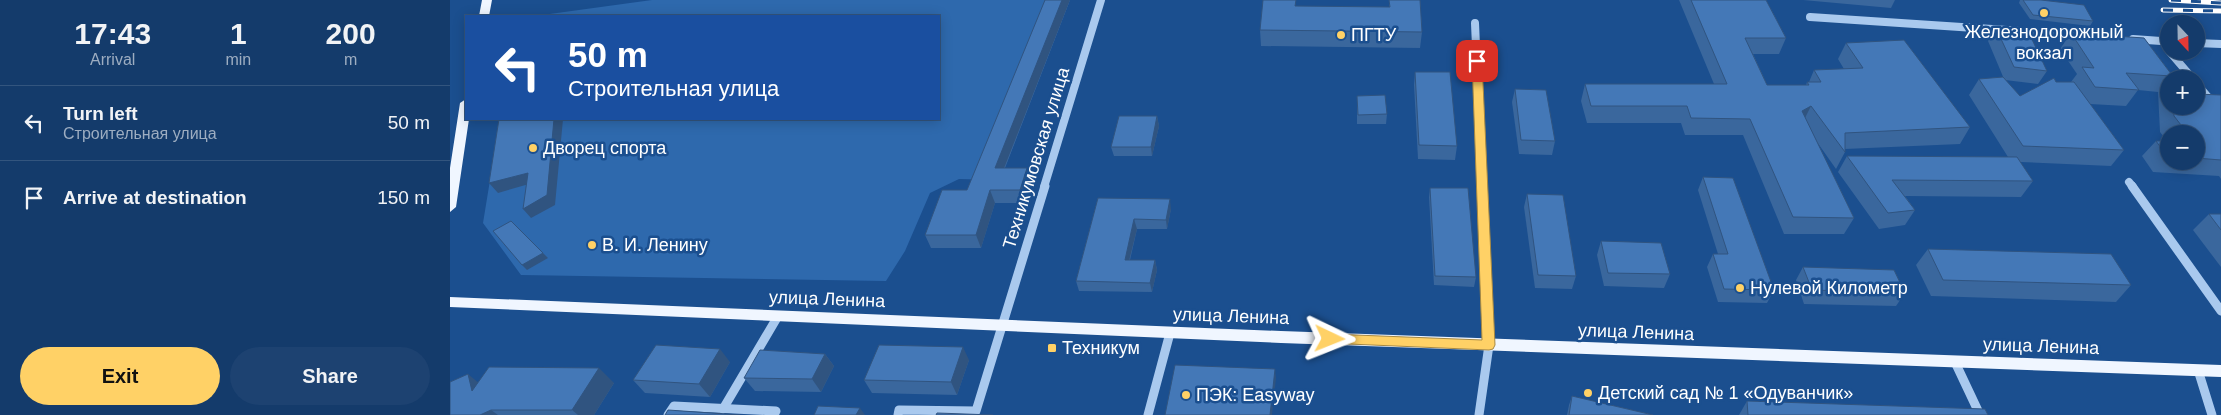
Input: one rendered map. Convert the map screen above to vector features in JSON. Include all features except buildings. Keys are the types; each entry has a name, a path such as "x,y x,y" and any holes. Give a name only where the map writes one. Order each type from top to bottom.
{"main road":[{"path":"484,15 487,0"},
{"path":"450,207 465,110"},
{"name":"улица Ленина","path":"450,302 1170,333 2221,371"}],"street":[{"name":"Техникумовская улица","path":"898,415 900,410 976,411 1101,0"},
{"path":"1810,17 2087,36"},
{"path":"1476,23 1489,345 1479,415"},
{"path":"2126,38 2160,41"},
{"path":"2205,43 2221,44"},
{"path":"2177,60 2185,70"},
{"path":"2205,94 2221,104"},
{"path":"2129,182 2221,311"},
{"path":"723,409 778,316"},
{"path":"2198,370 2212,415"},
{"path":"668,415 674,406 776,411 774,415"}],"lane":[{"path":"1148,415 1170,333"},
{"path":"1955,362 1980,415"}],"shaded area":[{"path":"652,0 1070,0 1000,180 959,179 930,193 905,251 886,281 521,275 483,223 500,120 940,120 940,15 542,15"}],"railway":[{"path":"2171,0 2221,3"},
{"path":"2163,10 2221,11"}],"place":[{"name":"Железнодорожный вокзал","path":"2044,13"},
{"name":"ПГТУ","path":"1341,35"},
{"name":"Дворец спорта","path":"533,148"},
{"name":"В. И. Ленину","path":"592,245"},
{"name":"Нулевой Километр","path":"1740,288"},
{"name":"Техникум","path":"1052,348"},
{"name":"Детский сад № 1 «Одуванчик»","path":"1588,393"},
{"name":"ПЭК: Easyway","path":"1186,395"}],"route":[{"path":"1330,339 1489,345 1477,61"}]}
